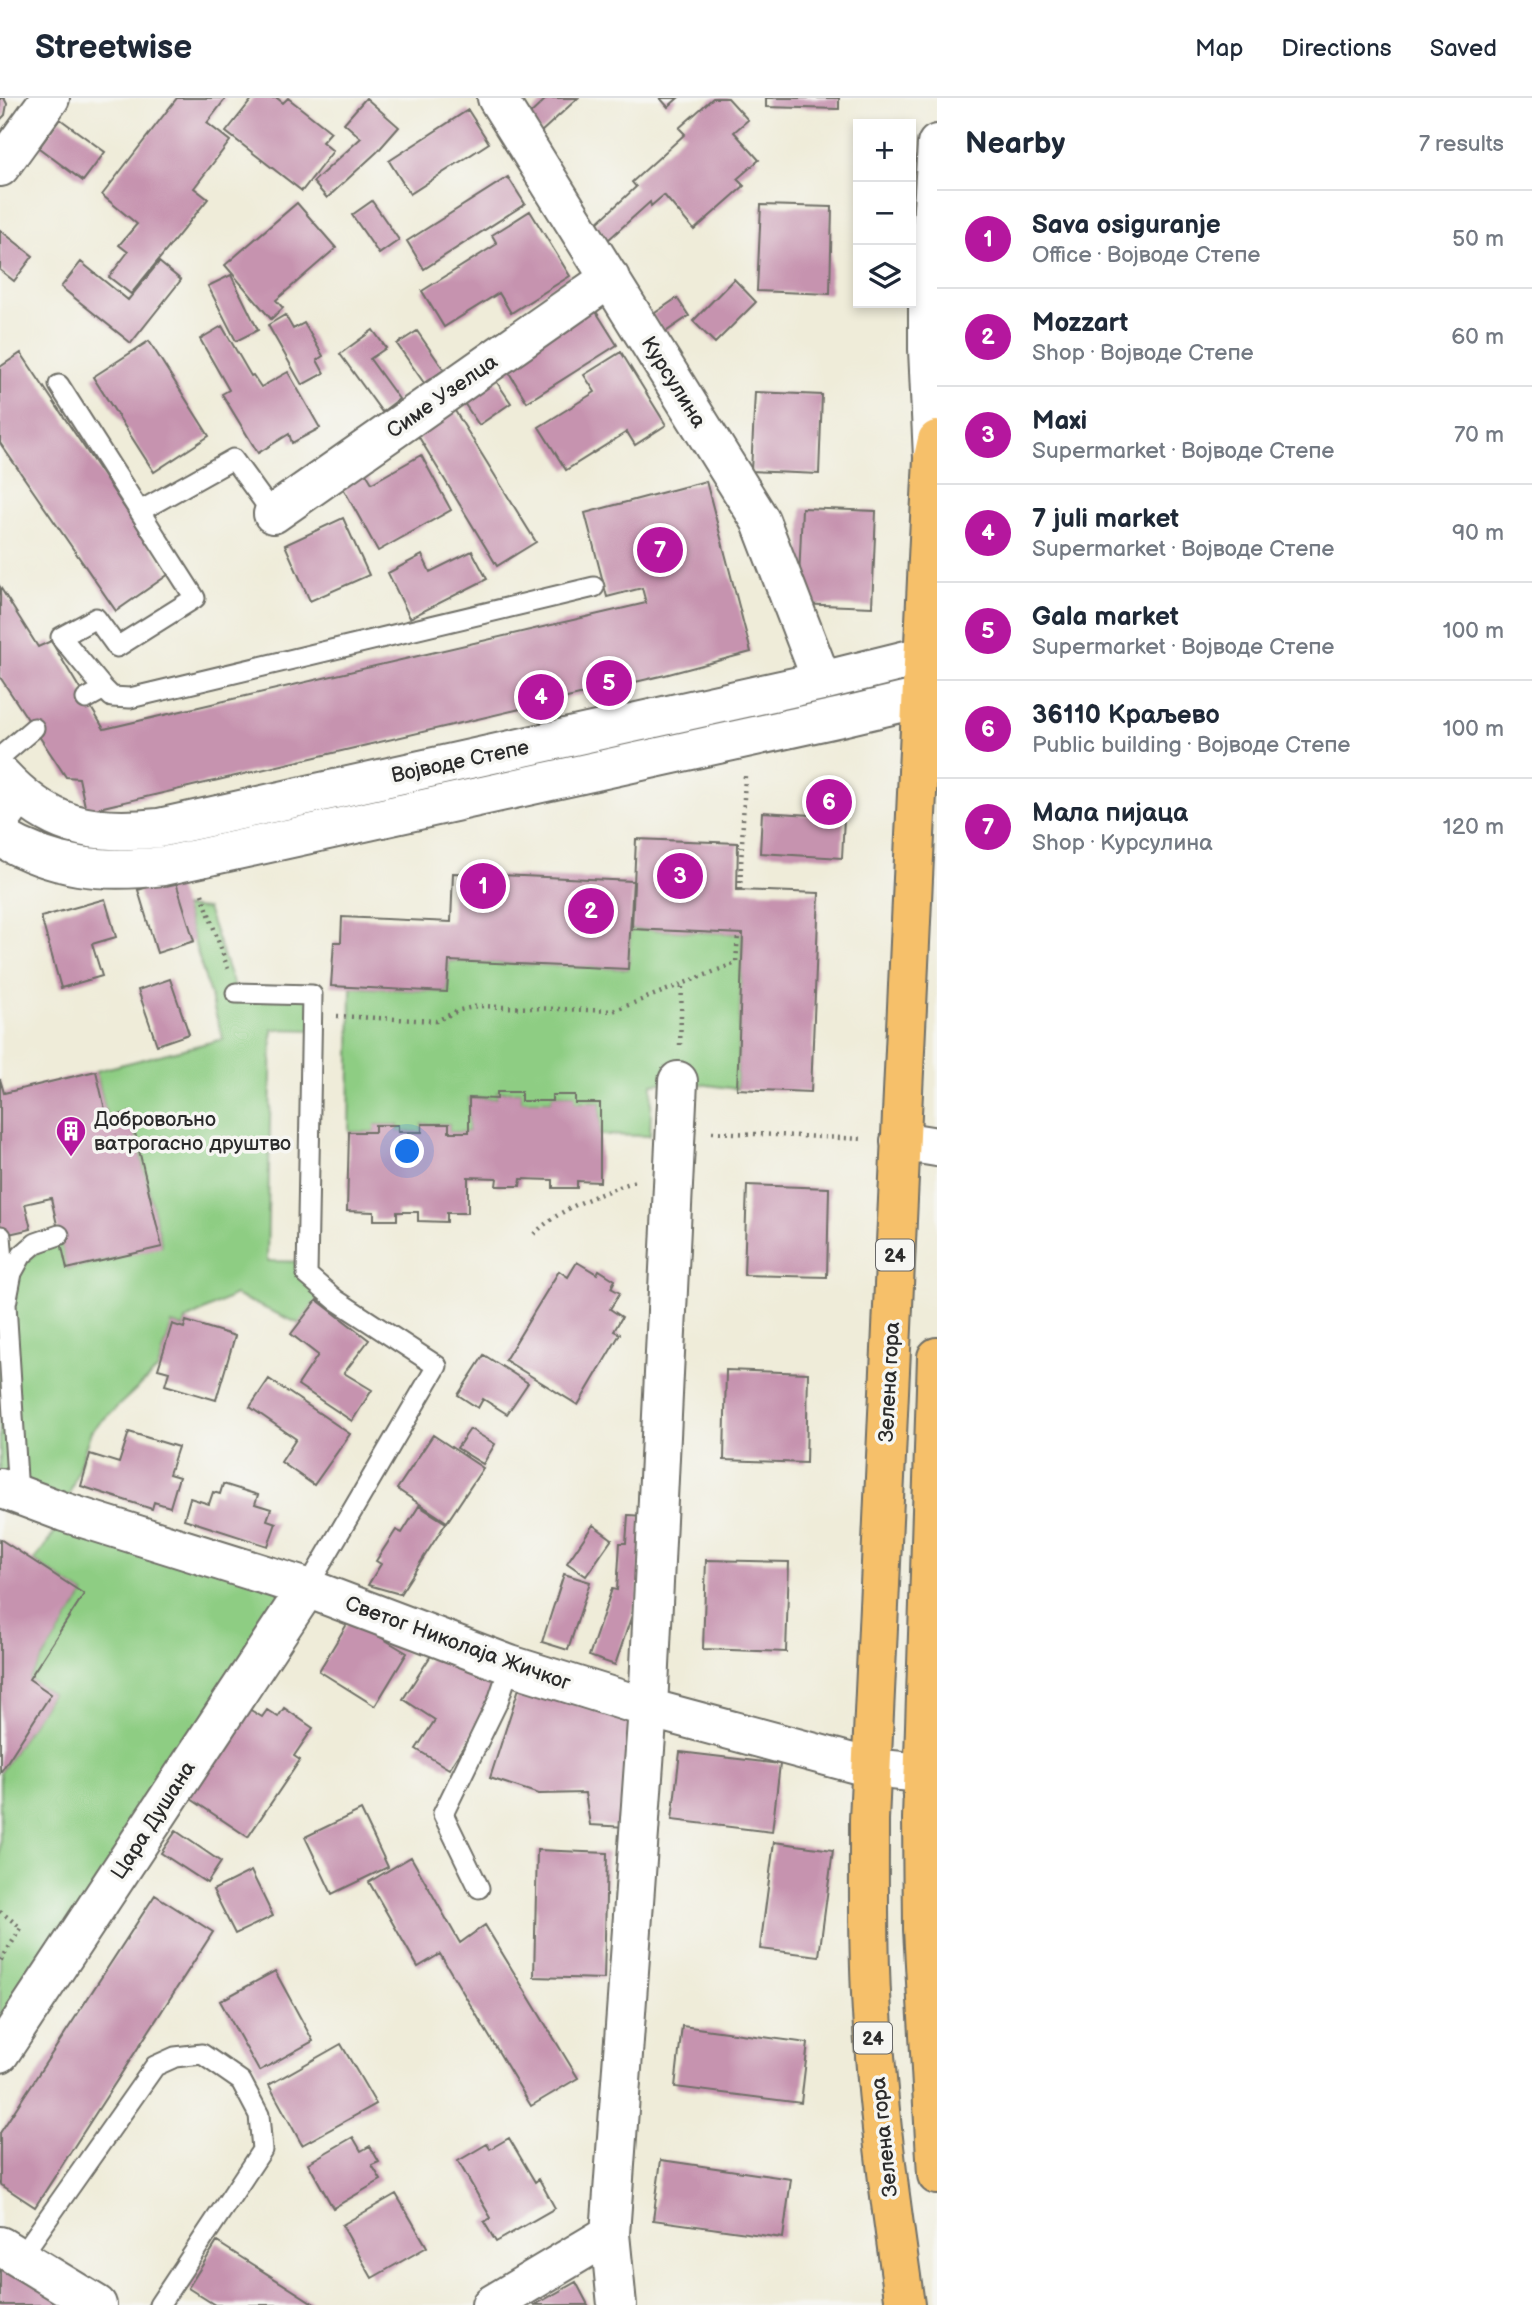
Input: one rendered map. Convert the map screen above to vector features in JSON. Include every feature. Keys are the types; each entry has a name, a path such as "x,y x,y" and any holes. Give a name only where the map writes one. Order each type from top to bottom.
{"main road":[{"name":"Зелена гора","path":"905,2305 882,2127 873,2028 869,1927 871,1768 919,1144 935,449"},
{"path":"937,1357 930,1773 923,1929 937,2175"}],"street":[{"path":"0,167 50,98"},
{"name":"Курсулина","path":"497,98 760,520 822,681"},
{"name":"Зелена гора","path":"935,449 928,349 928,302 937,144"},
{"name":"Симе Узелца","path":"273,514 610,278"},
{"name":"Војводе Степе","path":"6,796 67,824 98,830 159,828 822,681 842,674 930,676"},
{"name":"Војводе Степе","path":"0,837 36,856 96,869 128,870 190,860 747,738 930,676"},
{"path":"617,2305 610,2234 648,1708 678,1081"},
{"name":"Светог Николаја Жичког","path":"9,1491 64,1512 307,1588 510,1665 648,1708 871,1768 930,1773"},
{"name":"Цара Душана","path":"0,2053 307,1588"},
{"path":"491,2305 610,2234"},
{"path":"10,2252 97,2305"}],"lane":[{"path":"59,385 195,598 117,647 96,618 61,637 112,697 130,698 594,587"},
{"path":"140,511 233,459 273,514"},
{"path":"86,699 104,689"},
{"path":"0,757 34,728"},
{"path":"236,993 312,995 307,1275 336,1300 437,1366 307,1588"},
{"path":"6,1304 12,1273 22,1255 36,1243 59,1235"},
{"path":"1,1236 6,1304 9,1491"},
{"path":"480,1888 443,1814 498,1701 510,1665"},
{"path":"10,2252 155,2066 175,2057 202,2054 241,2081 259,2115 262,2150 159,2305"}],"path":[{"path":"740,890 747,738"},
{"path":"190,860 236,993"},
{"path":"351,1017 436,1021 460,1010 478,1006 613,1011 736,963 738,934"},
{"path":"678,1081 682,985"},
{"path":"534,1234 565,1210 592,1198 675,1149 919,1144"},
{"path":"0,1912 21,1928 0,1962"}],"green space":[{"path":"184,907 207,909 236,992 312,995 312,1030 272,1029 267,1261 308,1262 336,1300 317,1300 300,1324 235,1295 186,1320 184,1328 172,1324 158,1369 91,1431 64,1511 307,1588 0,2053 0,1773 51,1694 29,1679 84,1594 34,1561 57,1529 0,1473 0,1304 12,1273 59,1235 68,1269 162,1246 130,1113 107,1118 96,1071 223,1039"},
{"path":"630,929 743,934 737,1089 678,1081 652,1084 650,1136 600,1135 600,1103 575,1103 574,1095 553,1095 552,1101 521,1101 521,1092 497,1092 497,1099 469,1098 469,1132 449,1132 449,1124 422,1124 422,1132 398,1132 398,1125 376,1125 375,1132 349,1132 351,987 447,992 449,961 628,969"}],"building":[{"path":"0,98 4,98 7,104 5,115 0,120"},
{"path":"177,98 226,98 207,123 230,141 194,188 208,199 131,294 109,277 128,252 119,245 137,224 102,195"},
{"path":"253,98 277,98 283,103 288,98 331,132 322,142 333,151 302,191 226,132"},
{"path":"366,98 399,127 377,152 327,198 313,182 361,138 344,123"},
{"path":"547,98 578,98 541,132 527,117"},
{"path":"660,98 678,98 668,107"},
{"path":"713,98 728,98 748,120 734,132 759,160 737,179 744,186 694,230 664,195 651,206 650,202 608,240 595,225 636,187 632,182 685,134 679,128"},
{"path":"766,98 839,98 839,109 766,107"},
{"path":"468,110 489,143 410,194 389,161"},
{"path":"60,119 105,152 83,181 39,148"},
{"path":"508,177 525,204 424,269 407,241"},
{"path":"372,201 399,240 379,254 352,215"},
{"path":"297,203 336,248 276,300 283,308 271,319 225,265"},
{"path":"761,205 832,207 830,294 757,291"},
{"path":"530,211 570,276 511,313 499,293 444,327 422,291 497,244 492,235"},
{"path":"0,230 33,256 14,281 0,270"},
{"path":"81,262 128,300 159,262 181,280 131,343 61,287"},
{"path":"231,275 258,330 236,341 208,286"},
{"path":"734,279 756,302 715,343 693,321"},
{"path":"677,298 689,316 664,333 652,315"},
{"path":"590,302 617,345 527,402 500,358"},
{"path":"285,315 293,329 304,323 323,356 317,360 324,373 302,385 268,325"},
{"path":"222,326 251,376 253,375 261,387 288,372 320,428 292,443 289,434 258,453 222,394 229,390 200,339"},
{"path":"373,330 386,348 370,359 399,399 382,412 340,354"},
{"path":"417,331 444,370 424,383 397,344"},
{"path":"149,341 209,436 154,472 93,377"},
{"path":"621,352 666,425 635,445 627,432 566,470 539,427 595,392 584,375"},
{"path":"21,353 169,574 116,611 0,443 0,367"},
{"path":"492,375 511,403 479,425 460,397"},
{"path":"755,392 822,395 819,474 751,471"},
{"path":"452,406 536,542 497,566 414,429"},
{"path":"421,455 451,510 378,551 338,479 361,465 372,483"},
{"path":"706,481 751,652 665,675 86,811 79,778 66,777 0,677 0,587 38,647 51,641 104,729 646,603 642,588 607,597 585,513"},
{"path":"802,508 876,511 872,607 798,604"},
{"path":"343,518 369,575 310,601 285,545"},
{"path":"472,551 487,579 410,618 388,573 422,555 430,572"},
{"path":"762,812 844,817 842,858 760,853"},
{"path":"636,839 738,843 737,890 819,893 811,1092 737,1089 743,934 632,929"},
{"path":"453,873 633,881 628,969 449,961 447,992 331,986 334,942 341,942 342,917 451,922"},
{"path":"175,879 194,941 157,953 138,890"},
{"path":"105,899 116,937 92,944 102,976 61,988 41,917"},
{"path":"170,979 189,1034 157,1045 138,990"},
{"name":"Добровољно ватрогасно друштво","path":"96,1071 107,1118 130,1112 162,1247 67,1269 51,1198 25,1204 31,1229 0,1236 0,1079 4,1093"},
{"path":"497,1092 521,1092 521,1101 552,1101 552,1095 575,1095 575,1103 600,1103 600,1182 577,1181 577,1188 553,1188 553,1180 521,1179 520,1186 496,1186 497,1178 468,1177 468,1213 447,1213 447,1222 418,1221 418,1212 397,1212 397,1220 374,1220 374,1212 347,1211 349,1132 375,1132 375,1125 398,1125 398,1132 422,1132 422,1124 449,1124 449,1132 469,1132 469,1098 497,1099"},
{"path":"747,1185 829,1188 827,1277 744,1275"},
{"path":"577,1262 597,1274 599,1270 615,1280 611,1288 620,1293 610,1309 622,1317 614,1331 620,1334 578,1405 505,1360 559,1271 568,1277"},
{"path":"317,1300 369,1340 344,1373 372,1390 352,1421 298,1385 318,1355 291,1334"},
{"path":"186,1321 235,1336 216,1400 165,1385 169,1372 158,1369 172,1324 184,1328"},
{"path":"484,1355 528,1383 507,1414 483,1399 478,1408 458,1395"},
{"path":"726,1370 808,1373 806,1463 724,1460"},
{"path":"269,1379 350,1434 314,1485 281,1462 296,1439 250,1407"},
{"path":"470,1429 495,1444 483,1464 457,1448"},
{"path":"129,1432 178,1447 169,1474 179,1477 170,1507 154,1502 152,1509 81,1486 90,1454 119,1463"},
{"path":"433,1435 483,1468 447,1522 397,1489"},
{"path":"223,1484 258,1495 255,1504 271,1509 267,1520 276,1523 268,1546 184,1519 190,1498 209,1504 213,1492 220,1494"},
{"path":"419,1506 446,1523 400,1594 368,1585 381,1564 376,1561 396,1530 402,1533"},
{"path":"628,1515 644,1516 638,1597 615,1665 589,1656 612,1589 617,1590 620,1543 626,1543"},
{"path":"593,1525 612,1539 586,1576 567,1563"},
{"path":"0,1539 84,1594 29,1679 51,1694 0,1773"},
{"path":"706,1560 789,1562 786,1652 703,1649"},
{"path":"564,1574 590,1582 568,1650 542,1642"},
{"path":"350,1619 407,1653 375,1706 319,1671"},
{"path":"439,1643 504,1684 449,1769 416,1749 435,1720 403,1699"},
{"path":"520,1685 630,1722 627,1827 590,1825 585,1793 539,1794 490,1778"},
{"path":"244,1706 262,1717 267,1710 278,1717 284,1708 313,1728 294,1756 300,1760 248,1837 185,1795"},
{"path":"680,1752 780,1764 772,1832 672,1820"},
{"path":"361,1810 388,1867 332,1894 305,1837"},
{"path":"176,1831 221,1862 207,1883 161,1853"},
{"path":"774,1842 833,1850 819,1956 760,1949"},
{"path":"537,1850 607,1853 604,1979 534,1977"},
{"path":"411,1857 460,1943 485,1925 578,2078 531,2106 440,1954 418,1967 369,1882"},
{"path":"251,1871 273,1916 235,1934 213,1890"},
{"path":"155,1895 213,1932 35,2207 0,2184 0,2133"},
{"path":"275,1971 313,2041 259,2071 220,2001"},
{"path":"682,2026 808,2043 801,2103 675,2087"},
{"path":"341,2044 376,2104 302,2145 269,2085"},
{"path":"353,2137 361,2151 370,2146 379,2162 372,2165 381,2180 333,2208 308,2163"},
{"path":"509,2138 535,2182 539,2179 555,2208 496,2242 484,2222 491,2218 458,2161 487,2144 490,2149"},
{"path":"661,2160 791,2179 783,2238 653,2220"},
{"path":"396,2194 427,2247 372,2278 342,2225"},
{"path":"217,2242 316,2305 215,2305 188,2288"},
{"path":"0,2262 67,2305 0,2305"},
{"path":"576,2282 588,2305 535,2305"}],"place":[{"name":"Мала пијаца","path":"660,550"},
{"name":"Gala market","path":"609,683"},
{"name":"7 juli market","path":"541,697"},
{"name":"36110 Краљево","path":"829,802"},
{"name":"Maxi","path":"680,876"},
{"name":"Sava osiguranje","path":"483,886"},
{"name":"Mozzart","path":"591,911"},
{"name":"Добровољно ватрогасно друштво","path":"71,1158"}]}
